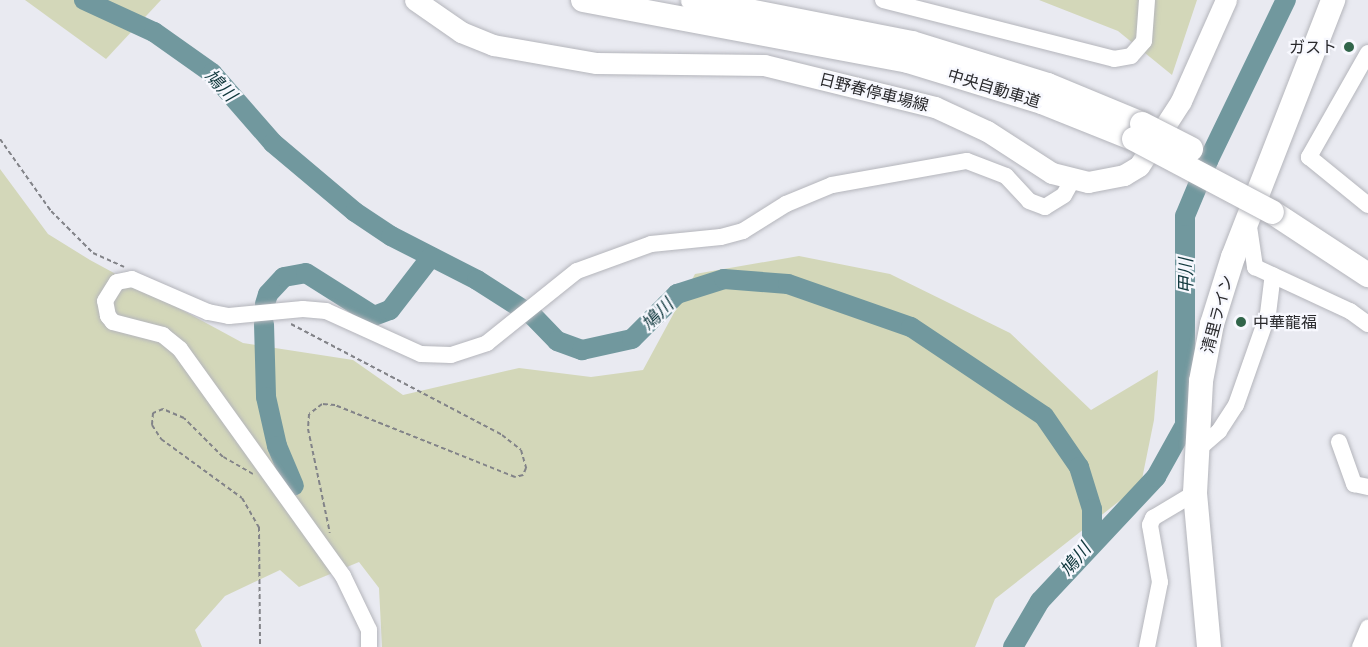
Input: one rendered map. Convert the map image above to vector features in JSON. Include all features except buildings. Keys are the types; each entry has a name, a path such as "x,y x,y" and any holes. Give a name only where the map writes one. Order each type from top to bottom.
{"highway":[{"name":"中央自動車道","path":"583,0 908,61 1138,132"},
{"name":"中央自動車道","path":"693,0 912,43 1048,85 1368,255"},
{"name":"清里ライン","path":"1209,647 1195,493 1195,452 1201,381 1212,324 1248,219 1333,0"},
{"name":"中央自動車道","path":"1276,205 1368,275"}],"main road":[{"name":"日野春停車場線","path":"415,0 461,32 493,45 596,63 764,65 935,107 987,131 1052,173 1073,179 1107,180 1139,166 1181,101 1226,0"}],"street":[{"path":"883,0 1114,59 1131,56 1144,41 1147,0"},
{"path":"1368,53 1309,157 1368,205"},
{"path":"369,647 369,630 334,563 272,482 242,431 180,349 162,335 113,322 105,301 111,286 124,279 208,312 229,316 270,314 303,309 326,311 351,320 397,346 438,356 477,349 543,294 577,271 625,251 743,231 786,204 832,184 967,161 1006,176 1029,201 1045,207 1064,195 1073,179"},
{"path":"1248,219 1255,267 1368,324"},
{"path":"1195,452 1219,431 1236,405 1268,314 1272,274"},
{"path":"1339,442 1354,484 1368,487"},
{"path":"1147,647 1160,582 1150,525 1153,518 1195,493"},
{"path":"1360,647 1368,627"}],"path":[{"path":"0,139 51,211 93,253 126,267"},
{"path":"270,314 350,352 424,396 502,435 521,450 526,468 523,475 515,477 335,405 322,404 309,414 308,429 328,512 334,563"},
{"path":"260,647 259,527 249,506 160,439 152,425 153,413 163,409 184,418 223,457 272,482"}],"green space":[{"path":"25,0 161,0 106,59"},
{"path":"1039,0 1197,0 1172,75 1118,31"},
{"path":"0,169 48,234 90,260 243,343 353,360 403,395 519,368 591,377 643,370 695,274 799,256 890,274 1010,333 1091,410 1158,370 1154,420 1141,484 995,599 975,647 382,647 379,588 359,562 299,587 280,570 225,596 195,630 202,647 0,647"}],"waterway":[{"name":"鳩川","path":"84,0 154,32 212,73 273,143 355,212 391,236 477,280 533,316 557,341 582,350 632,339 677,294 724,279 788,284 911,327 1044,416 1079,467 1092,509 1092,541"},
{"name":"甲川","path":"1013,647 1040,601 1156,477 1185,425 1185,216 1208,161 1286,0"},
{"path":"265,304 268,294 284,277 306,273 374,316 390,310 431,257"},
{"path":"264,324 266,397 277,446 294,486"}],"place":[{"name":"ガスト","path":"1349,47"},
{"name":"中華龍福","path":"1241,322"}]}
